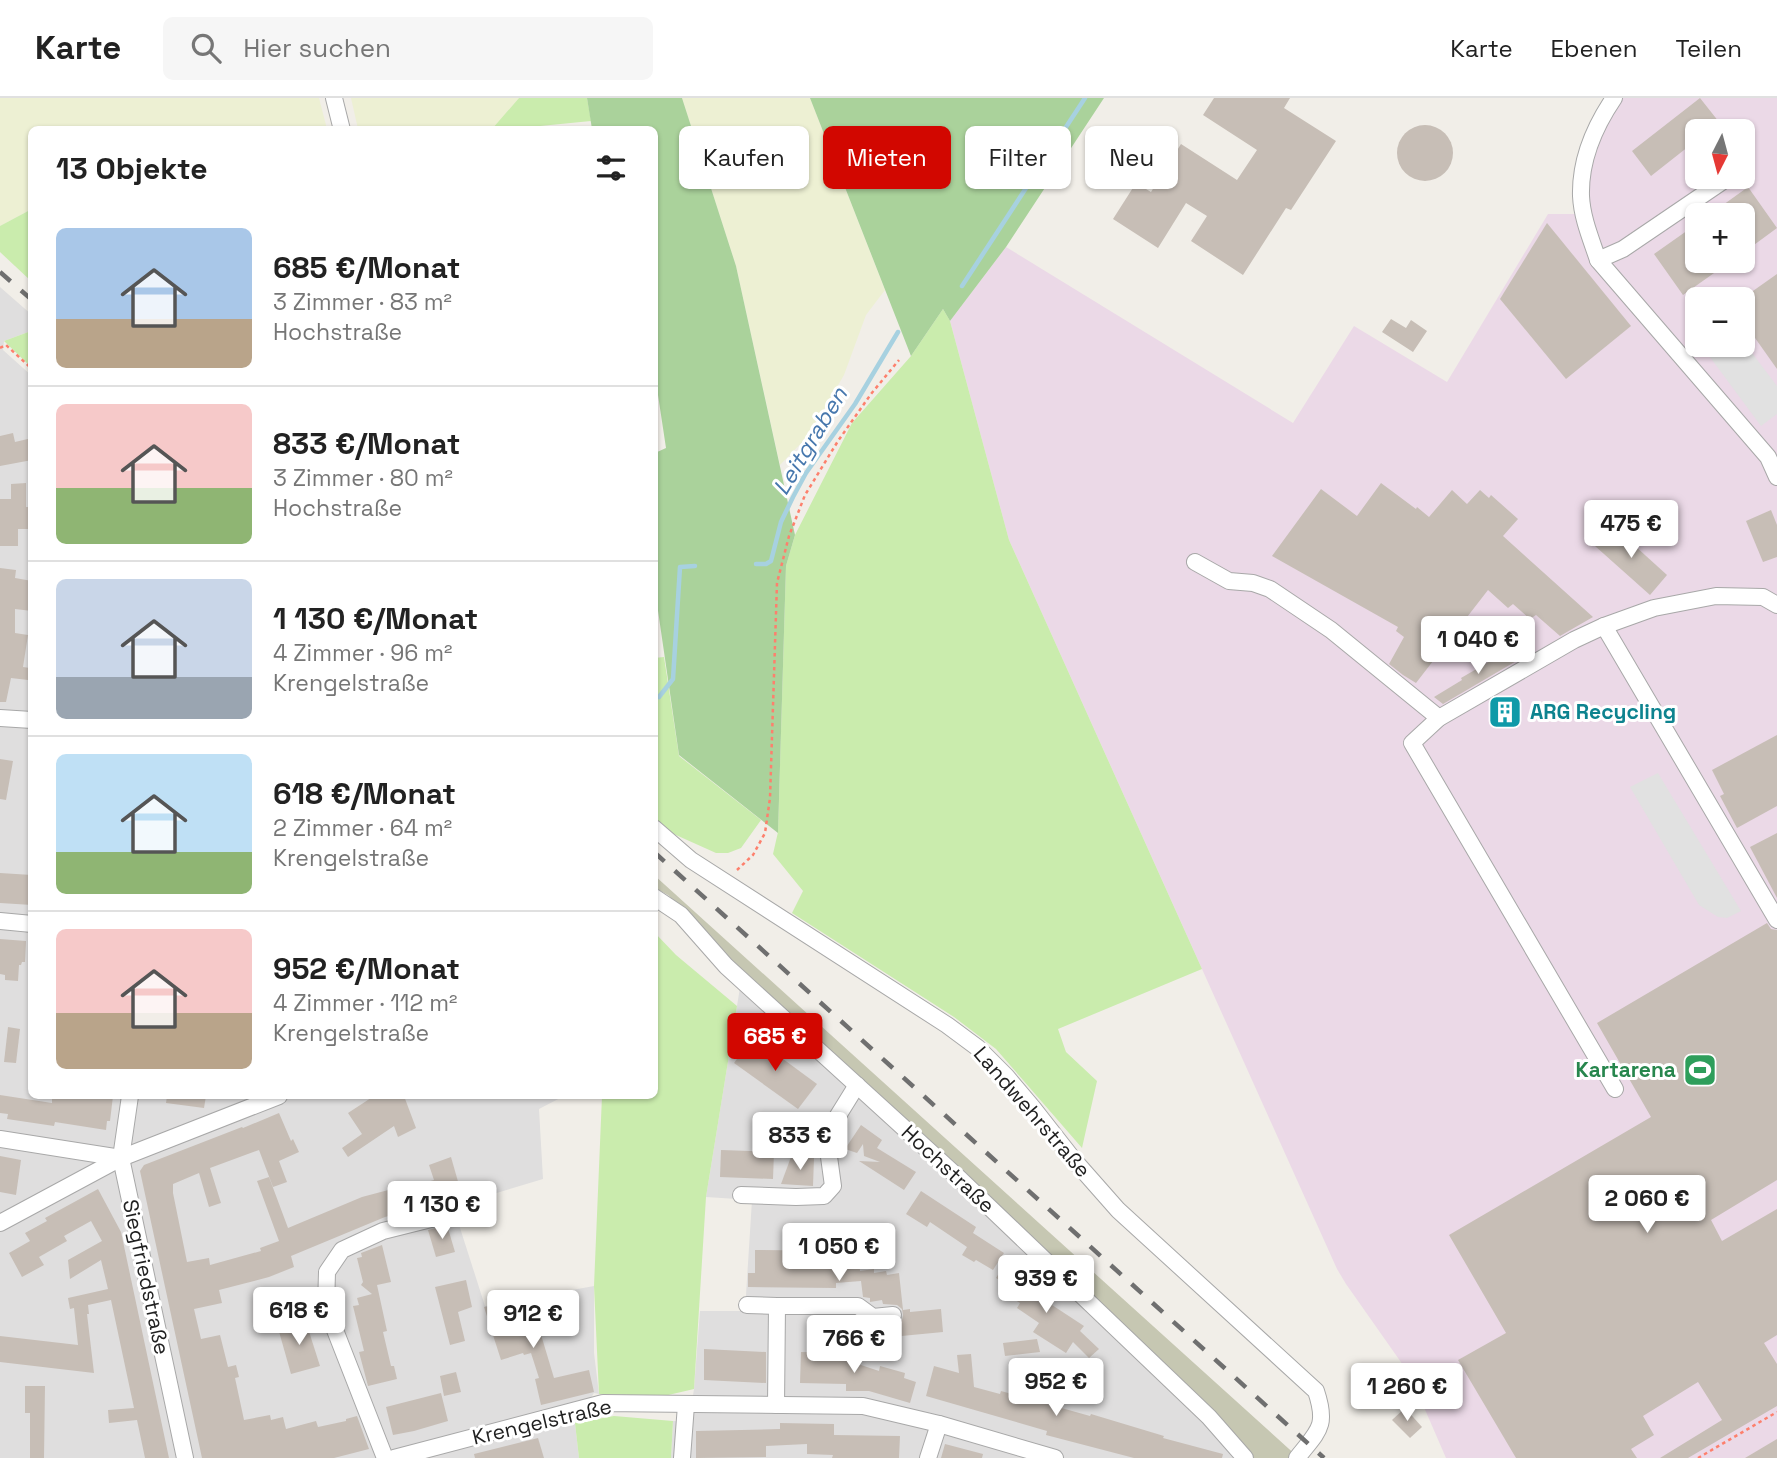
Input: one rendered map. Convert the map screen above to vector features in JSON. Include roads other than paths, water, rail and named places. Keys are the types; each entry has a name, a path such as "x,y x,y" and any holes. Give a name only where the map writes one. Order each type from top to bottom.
{"street":[{"path":"334,98 341,126"},
{"path":"1614,98 1595,129 1582,179 1581,197 1587,230 1598,260 1768,457 1777,477"},
{"path":"1598,260 1623,249 1712,189"},
{"path":"1195,562 1229,581 1253,583 1270,589 1331,630 1439,718"},
{"path":"1615,1089 1412,743 1439,718 1574,640 1604,626 1654,608 1717,596 1763,597 1777,605"},
{"path":"1604,626 1777,920"},
{"path":"0,718 28,720"},
{"name":"Landwehrstraße","path":"658,831 691,860 724,883 947,1025 978,1048 1033,1108 1118,1210 1316,1391 1322,1410 1320,1430 1297,1458"},
{"name":"Hochstraße","path":"658,900 681,915 726,965 961,1180 1209,1417 1239,1455"},
{"path":"0,921 28,924"},
{"path":"741,1195 824,1196 833,1186 826,1135 857,1085"},
{"name":"Siegfriedstraße","path":"130,1099 121,1158 185,1458"},
{"path":"0,1223 121,1158 271,1099"},
{"path":"0,1139 121,1158"},
{"path":"385,1458 326,1307 327,1272 342,1250 383,1231 435,1217"},
{"path":"747,1305 858,1306 873,1317 893,1315"},
{"path":"776,1405 777,1306"},
{"name":"Krengelstraße","path":"394,1458 603,1403 863,1406 939,1424 1055,1458"},
{"path":"682,1458 685,1405"},
{"path":"928,1458 939,1424"}],"waterway":[{"name":"Leitgraben","path":"962,286 1085,98"},
{"name":"Leitgraben","path":"756,564 771,561 781,522 806,473 855,404 898,332"},
{"name":"Leitgraben","path":"659,697 673,679 680,567 695,566"}],"railway":[{"path":"0,272 28,296"},
{"path":"658,856 1324,1458"}],"place":[{"name":"ARG Recycling","path":"1505,712"},
{"name":"Kartarena","path":"1700,1070"}]}
